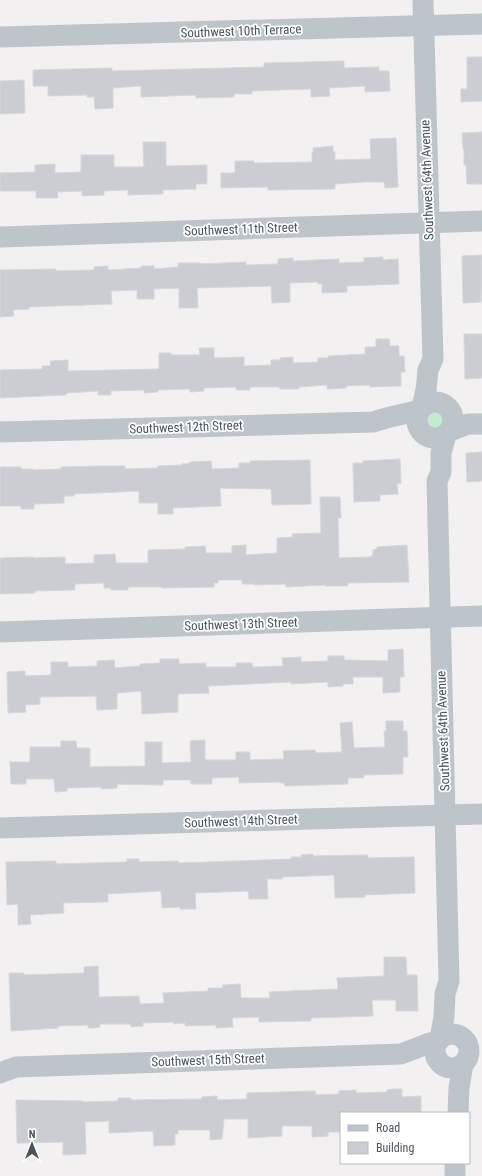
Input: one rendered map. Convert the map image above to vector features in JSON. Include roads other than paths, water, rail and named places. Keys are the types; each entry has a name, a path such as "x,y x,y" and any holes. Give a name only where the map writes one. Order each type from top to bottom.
{"street":[{"name":"Southwest 64th Avenue","path":"421,408 426,390 428,370 432,359 423,0"},
{"name":"Southwest 10th Terrace","path":"0,37 482,24"},
{"name":"Southwest 11th Street","path":"0,237 482,221"},
{"name":"Southwest 64th Avenue","path":"432,359 439,369 441,388 448,408"},
{"path":"482,413 448,408 441,403 434,402 428,403 421,408 416,420 422,432 434,438 468,424 482,424"},
{"name":"Southwest 12th Street","path":"0,432 373,422 388,417 403,415 421,408"},
{"path":"448,408 453,419 448,433"},
{"name":"Southwest 12th Street","path":"373,422 386,427 398,426 422,432"},
{"name":"Southwest 64th Avenue","path":"422,432 429,455 430,471 437,482"},
{"name":"Southwest 64th Avenue","path":"439,1040 444,1017 445,994 449,981 437,482 441,472 441,453 448,433"},
{"name":"Southwest 13th Street","path":"0,632 482,616"},
{"name":"Southwest 14th Street","path":"0,828 482,814"},
{"name":"Southwest 64th Avenue","path":"449,981 457,994 457,1015 470,1050 458,1088 458,1112"},
{"path":"452,1034 470,1050 460,1067 452,1069 441,1064 436,1058 435,1051 439,1040 452,1034"},
{"name":"Southwest 15th Street","path":"5,1067 401,1054 439,1040"},
{"name":"Southwest 15th Street","path":"401,1054 413,1059 441,1064"},
{"path":"441,1064 447,1090 447,1112"},
{"path":"455,1164 455,1176"}]}
